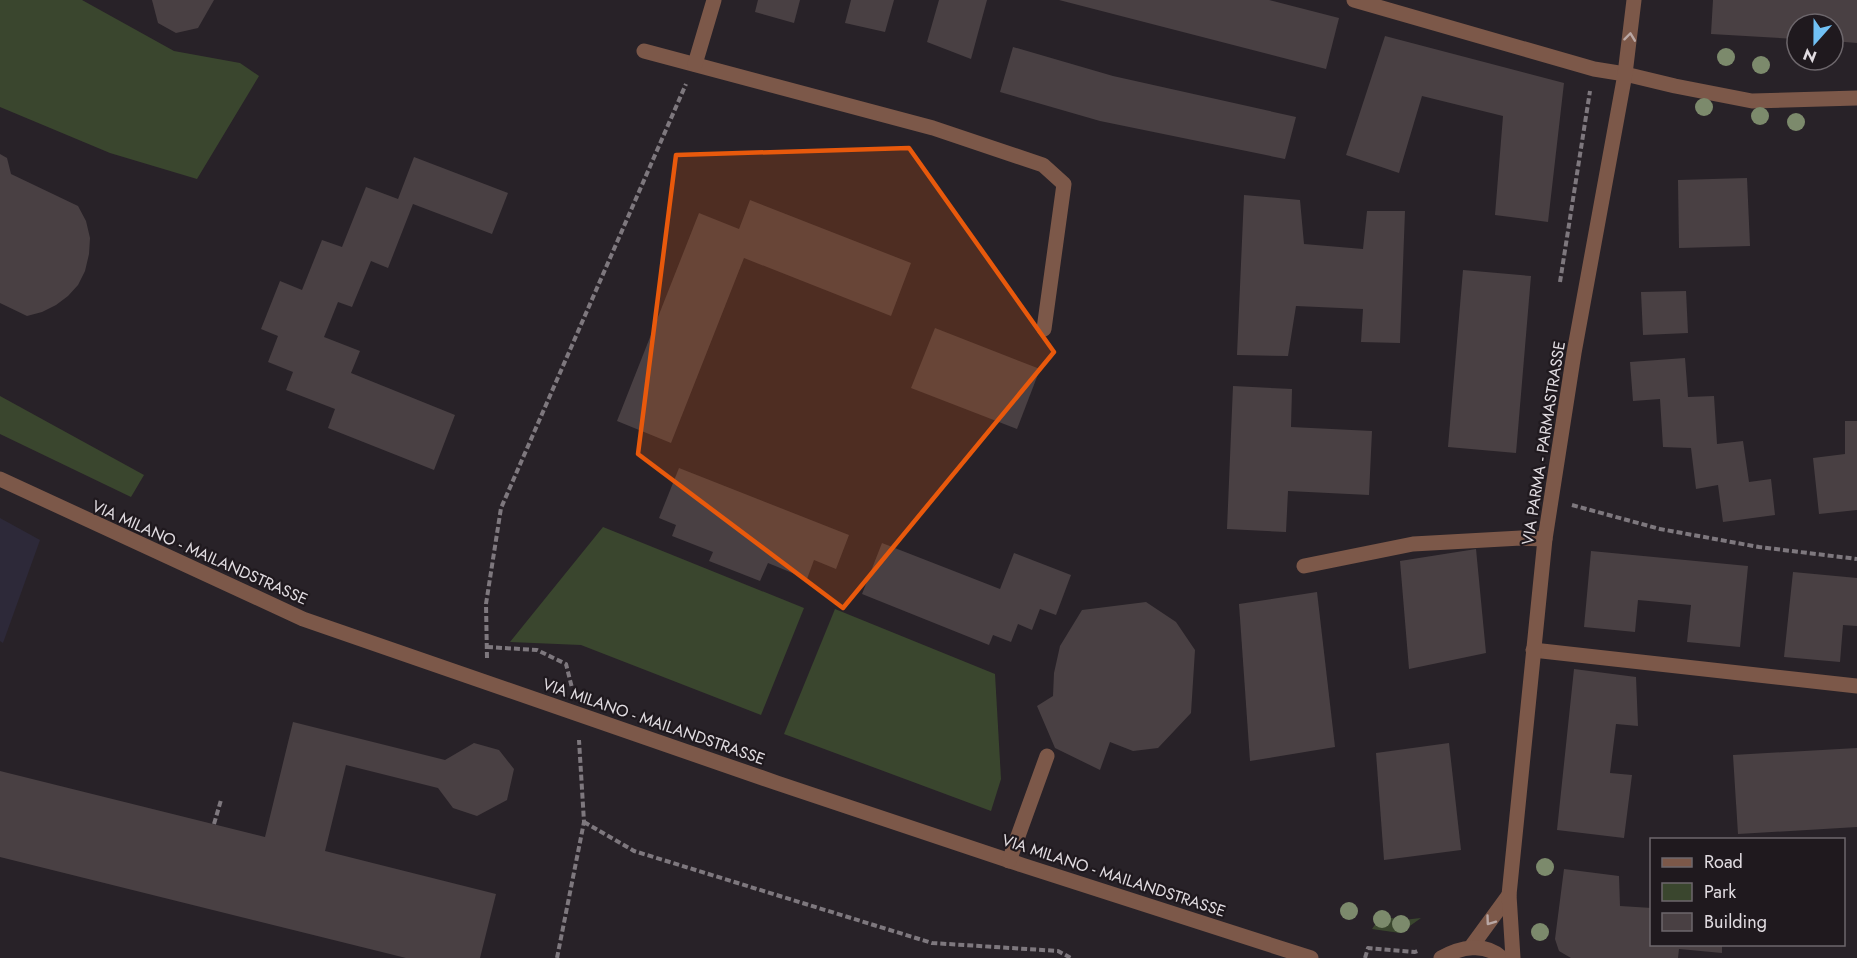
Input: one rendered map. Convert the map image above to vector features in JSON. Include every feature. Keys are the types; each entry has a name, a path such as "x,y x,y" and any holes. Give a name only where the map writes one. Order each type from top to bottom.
{"street":[{"path":"695,64 714,0"},
{"path":"1354,0 1594,69 1675,86 1752,101 1857,98"},
{"name":"VIA PARMA - PARMASTRASSE","path":"1513,958 1509,895 1545,539 1576,341 1625,74 1634,0"},
{"path":"644,51 933,128 1043,165 1064,184 1044,329"},
{"name":"VIA MILANO - MAILANDSTRASSE","path":"0,479 303,619 1009,861 1311,958"},
{"path":"1304,566 1413,544 1521,538 1545,539"},
{"path":"1533,650 1857,686"},
{"path":"1009,861 1047,756"},
{"path":"1471,947 1509,895"},
{"path":"1441,958 1454,950 1471,947 1496,952 1502,958"}],"path":[{"path":"487,682 486,604 501,508 695,64"},
{"path":"1551,499 1660,529 1759,547 1857,559"},
{"path":"487,647 537,650 566,664 577,714 584,822 557,958"},
{"path":"214,824 221,800"},
{"path":"584,822 634,852 932,943 1058,951 1071,958"}],"highlighted area":[{"path":"909,148 1054,352 843,608 638,454 676,155"}],"shaded area":[{"path":"0,518 40,540 3,643 0,641"}],"green space":[{"path":"0,0 82,0 174,51 240,63 259,76 197,179 110,153 0,107"},
{"path":"0,396 144,475 131,497 0,434"},
{"path":"603,527 804,608 761,715 581,645 510,642"},
{"path":"835,609 995,674 1001,779 991,811 784,734"},
{"path":"1381,916 1403,920 1421,918 1400,933 1372,929"}],"building":[{"path":"152,0 214,0 198,28 176,33 158,23"},
{"path":"758,0 800,0 794,23 755,12"},
{"path":"851,0 894,0 885,32 845,23"},
{"path":"939,0 987,0 971,59 927,42"},
{"path":"1059,0 1269,0 1339,18 1326,69"},
{"path":"1713,0 1857,0 1857,43 1845,42 1845,12 1785,12 1785,38 1711,34"},
{"path":"1385,36 1564,83 1548,222 1495,215 1503,116 1422,96 1399,173 1346,155"},
{"path":"1013,47 1113,76 1296,117 1285,159 1100,121 1000,92"},
{"path":"0,154 7,158 11,174 78,206 86,221 90,238 85,271 78,285 56,305 27,316 0,303"},
{"path":"414,157 508,193 492,234 413,204 388,268 371,261 352,307 338,302 324,337 360,351 351,373 455,415 434,470 328,428 335,409 286,390 293,372 268,362 278,336 261,329 280,281 302,290 322,240 342,247 366,187 398,199"},
{"path":"1747,178 1750,246 1679,248 1678,180"},
{"path":"1244,195 1300,200 1304,244 1363,249 1367,211 1405,211 1400,343 1361,342 1363,309 1296,306 1288,356 1237,355"},
{"path":"750,200 911,263 891,316 744,258 671,443 617,421 699,213 739,229"},
{"path":"1463,270 1531,276 1516,453 1448,447"},
{"path":"1686,291 1688,333 1643,335 1641,292"},
{"path":"935,328 1040,369 1017,429 911,388"},
{"path":"1685,358 1688,397 1714,396 1717,444 1743,441 1749,482 1771,479 1775,515 1723,522 1718,485 1696,489 1691,448 1663,447 1660,399 1633,401 1630,362"},
{"path":"1233,386 1292,389 1291,427 1372,431 1369,495 1288,491 1286,532 1227,529"},
{"path":"1845,421 1857,421 1857,510 1819,514 1813,458 1845,454"},
{"path":"679,468 849,535 836,569 814,560 807,579 768,563 760,581 709,561 713,552 672,536 676,525 659,518"},
{"path":"882,543 1000,589 1014,553 1071,575 1056,615 1040,609 1032,630 1018,624 1011,642 993,635 989,645 862,594"},
{"path":"1476,549 1486,653 1409,669 1400,561"},
{"path":"1591,551 1748,566 1740,647 1687,642 1691,605 1638,600 1635,632 1584,627"},
{"path":"1793,572 1857,578 1857,626 1843,625 1840,662 1784,657"},
{"path":"1317,592 1335,747 1250,761 1239,604"},
{"path":"1146,602 1176,622 1195,650 1191,713 1158,748 1133,751 1110,742 1100,770 1055,748 1037,706 1053,696 1054,673 1060,646 1082,610"},
{"path":"1574,669 1636,677 1638,726 1616,724 1610,773 1632,775 1624,838 1557,830"},
{"path":"293,722 445,760 474,743 499,750 514,769 507,800 477,816 453,808 438,788 346,765 325,851 496,894 480,958 406,958 0,857 0,771 265,837"},
{"path":"1449,743 1461,850 1384,860 1376,753"},
{"path":"1857,748 1857,827 1738,834 1733,755"},
{"path":"1564,869 1619,876 1620,906 1650,908 1650,946 1722,946 1722,953 1679,949 1678,958 1571,958 1559,951 1555,939"}]}
